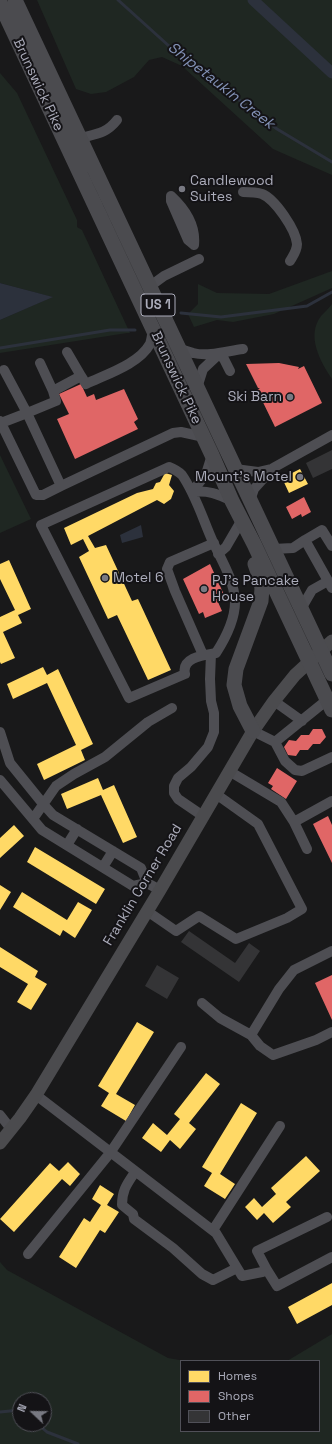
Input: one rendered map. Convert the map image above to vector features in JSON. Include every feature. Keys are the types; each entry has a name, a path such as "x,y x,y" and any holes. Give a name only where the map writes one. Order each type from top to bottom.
{"highway":[{"name":"Brunswick Pike","path":"15,0 301,609 327,646 332,674"},
{"name":"Brunswick Pike","path":"0,3 204,437 232,501 254,544 330,705"},
{"path":"232,501 260,578 262,588 260,607 239,662 234,681 238,701 253,731"}],"main road":[{"name":"Franklin Corner Road","path":"0,1143 36,1095 160,890 253,731 295,675 327,646"}],"street":[{"path":"80,138 110,129 117,120"},
{"path":"243,192 263,194 277,207 295,236 297,246 290,261"},
{"path":"149,287 164,276 200,259"},
{"path":"67,352 86,384 135,361 145,351 150,342 153,328"},
{"path":"178,348 194,354 219,354 224,359 230,371"},
{"path":"197,388 203,369 219,354 226,351 243,349"},
{"path":"40,363 56,401 1,422 36,494 43,495 173,433 182,432 204,437"},
{"path":"4,370 27,413 61,486"},
{"path":"53,391 81,376"},
{"path":"235,469 258,472 273,468 332,435"},
{"path":"192,492 206,474 212,455"},
{"path":"169,467 176,470 181,475 192,492 214,543 233,588 235,602 223,643 216,653 207,654 191,660 185,665 185,674 129,698 41,525 169,467"},
{"path":"250,501 254,489 273,468"},
{"path":"192,492 204,490 221,495 232,501"},
{"path":"218,554 226,546 240,523"},
{"path":"273,549 293,548 322,530 332,546"},
{"path":"301,609 312,590 330,583 305,540"},
{"path":"203,816 178,799 174,794 174,786 178,778 191,767 208,747 214,732 214,713 211,701 207,654 175,591 167,569 170,562 214,543"},
{"path":"274,701 302,721"},
{"path":"275,742 302,721 330,705"},
{"path":"33,819 56,786 105,757 148,722 172,708"},
{"path":"253,731 275,742 285,761 295,770 302,770 332,757"},
{"path":"0,732 10,763 53,815 141,868 147,882 160,890"},
{"path":"229,771 281,802 294,822 307,849"},
{"path":"0,780 42,830 133,886 147,882"},
{"path":"147,911 176,930 200,916 236,939 287,918 302,909 258,824 216,794"},
{"path":"294,822 332,801"},
{"path":"67,845 77,829"},
{"path":"103,867 113,851"},
{"path":"251,1035 278,989 294,970 332,951"},
{"path":"202,1002 220,1018 251,1035 260,1046 273,1055 316,1040 332,1032"},
{"path":"28,1254 110,1153 182,1047"},
{"path":"36,1095 110,1153 213,1230 239,1272"},
{"path":"0,1115 11,1129"},
{"path":"213,1230 280,1126"},
{"path":"136,1172 126,1185 122,1194 122,1205 133,1214 134,1219 173,1248 202,1274 213,1280 239,1272 262,1272 267,1270"},
{"path":"327,1217 257,1251 277,1286 332,1257"}],"shaded area":[{"path":"37,0 332,0 332,175 273,149 182,66 162,57 149,60 134,77 106,92 91,94 76,89"},
{"path":"0,73 17,93 77,220 77,227 82,230 130,333 0,353 0,320 52,297 0,283"},
{"path":"332,271 332,288 274,314 233,322 217,320 194,327 188,314 198,304 198,284 217,293 269,294"},
{"path":"0,283 53,297 0,320"},
{"path":"332,304 332,379 316,348 315,332 321,316"},
{"path":"0,455 31,519 0,533"},
{"path":"141,525 143,537 122,543 120,535"},
{"path":"0,1262 7,1270 168,1358 180,1360 180,1432 320,1432 320,1360 289,1360 332,1334 332,1444 0,1444"}],"building: Homes":[{"path":"300,469 308,484 289,493 282,478"},
{"name":"Motel 6","path":"165,473 172,475 169,485 174,491 171,499 164,504 157,500 88,536 95,548 106,545 132,601 138,599 171,670 148,680 117,615 108,619 79,557 89,551 83,539 71,545 64,528 137,493 153,489 156,483 160,482"},
{"path":"9,560 31,609 18,615 22,623 3,632 15,658 1,664 0,617 15,610 0,579 0,564"},
{"path":"43,667 47,675 58,669 93,744 81,750 85,760 44,780 37,764 76,745 47,683 13,699 7,684"},
{"path":"98,778 103,790 114,785 137,837 123,843 101,795 67,809 61,794"},
{"path":"14,825 24,836 0,858 0,838"},
{"path":"35,847 105,889 96,904 27,862"},
{"path":"0,885 11,892 0,910"},
{"path":"22,892 67,920 78,902 92,910 75,938 63,930 60,936 13,907"},
{"path":"0,947 38,971 35,977 47,984 31,1010 17,1002 28,984 0,967"},
{"path":"137,1022 154,1032 116,1094 135,1105 126,1121 101,1106 109,1093 98,1086"},
{"path":"206,1073 220,1084 189,1123 196,1129 180,1149 170,1140 161,1152 142,1138 153,1123 167,1135 180,1119 174,1114"},
{"path":"241,1103 257,1113 220,1174 235,1184 225,1199 204,1186 212,1173 202,1167"},
{"path":"306,1156 320,1171 286,1202 291,1207 273,1223 264,1213 257,1220 245,1207 254,1198 262,1207 276,1194 271,1188"},
{"path":"68,1162 80,1174 70,1186 62,1179 14,1232 0,1219 50,1163 59,1171"},
{"path":"100,1185 114,1194 107,1205 119,1212 105,1233 100,1230 76,1268 59,1257 84,1218 90,1222 101,1205 92,1199"},
{"path":"332,1283 332,1305 297,1324 288,1307"}],"building: Shops":[{"name":"Ski Barn","path":"279,363 299,367 298,369 304,366 322,403 275,427 257,390 260,388 258,388 246,364"},
{"path":"81,384 87,397 94,394 96,400 124,389 138,419 134,422 138,429 75,459 57,419 69,414 59,394"},
{"path":"304,497 311,512 302,517 301,514 292,519 286,507"},
{"name":"PJ's Pancake House","path":"210,564 226,599 218,602 222,611 205,618 203,612 199,614 183,579"},
{"path":"313,729 322,729 326,737 320,744 313,744 308,750 300,750 296,756 288,755 284,747 289,740 296,741 301,735 309,735"},
{"path":"277,768 297,781 286,799 271,789 273,786 268,783"},
{"path":"328,816 332,825 332,863 313,824"},
{"path":"332,975 332,1020 315,983"}],"building: Other":[{"path":"332,450 332,469 313,478 306,463"},
{"path":"189,931 235,963 249,943 260,951 239,982 181,942"},
{"path":"157,965 179,978 167,999 145,986"}],"waterway":[{"name":"Shipetaukin Creek","path":"118,0 169,46 277,129 332,162"},
{"path":"253,0 332,73"},
{"path":"181,313 221,317 307,306 332,292"},
{"path":"0,348 110,330 135,330"},
{"path":"0,1412 12,1411"},
{"path":"47,1432 78,1444"}],"place":[{"name":"Candlewood Suites","path":"182,189"},
{"name":"Ski Barn","path":"290,397"},
{"name":"Mount's Motel","path":"300,477"},
{"name":"Motel 6","path":"105,578"},
{"name":"PJ's Pancake House","path":"204,589"}]}
